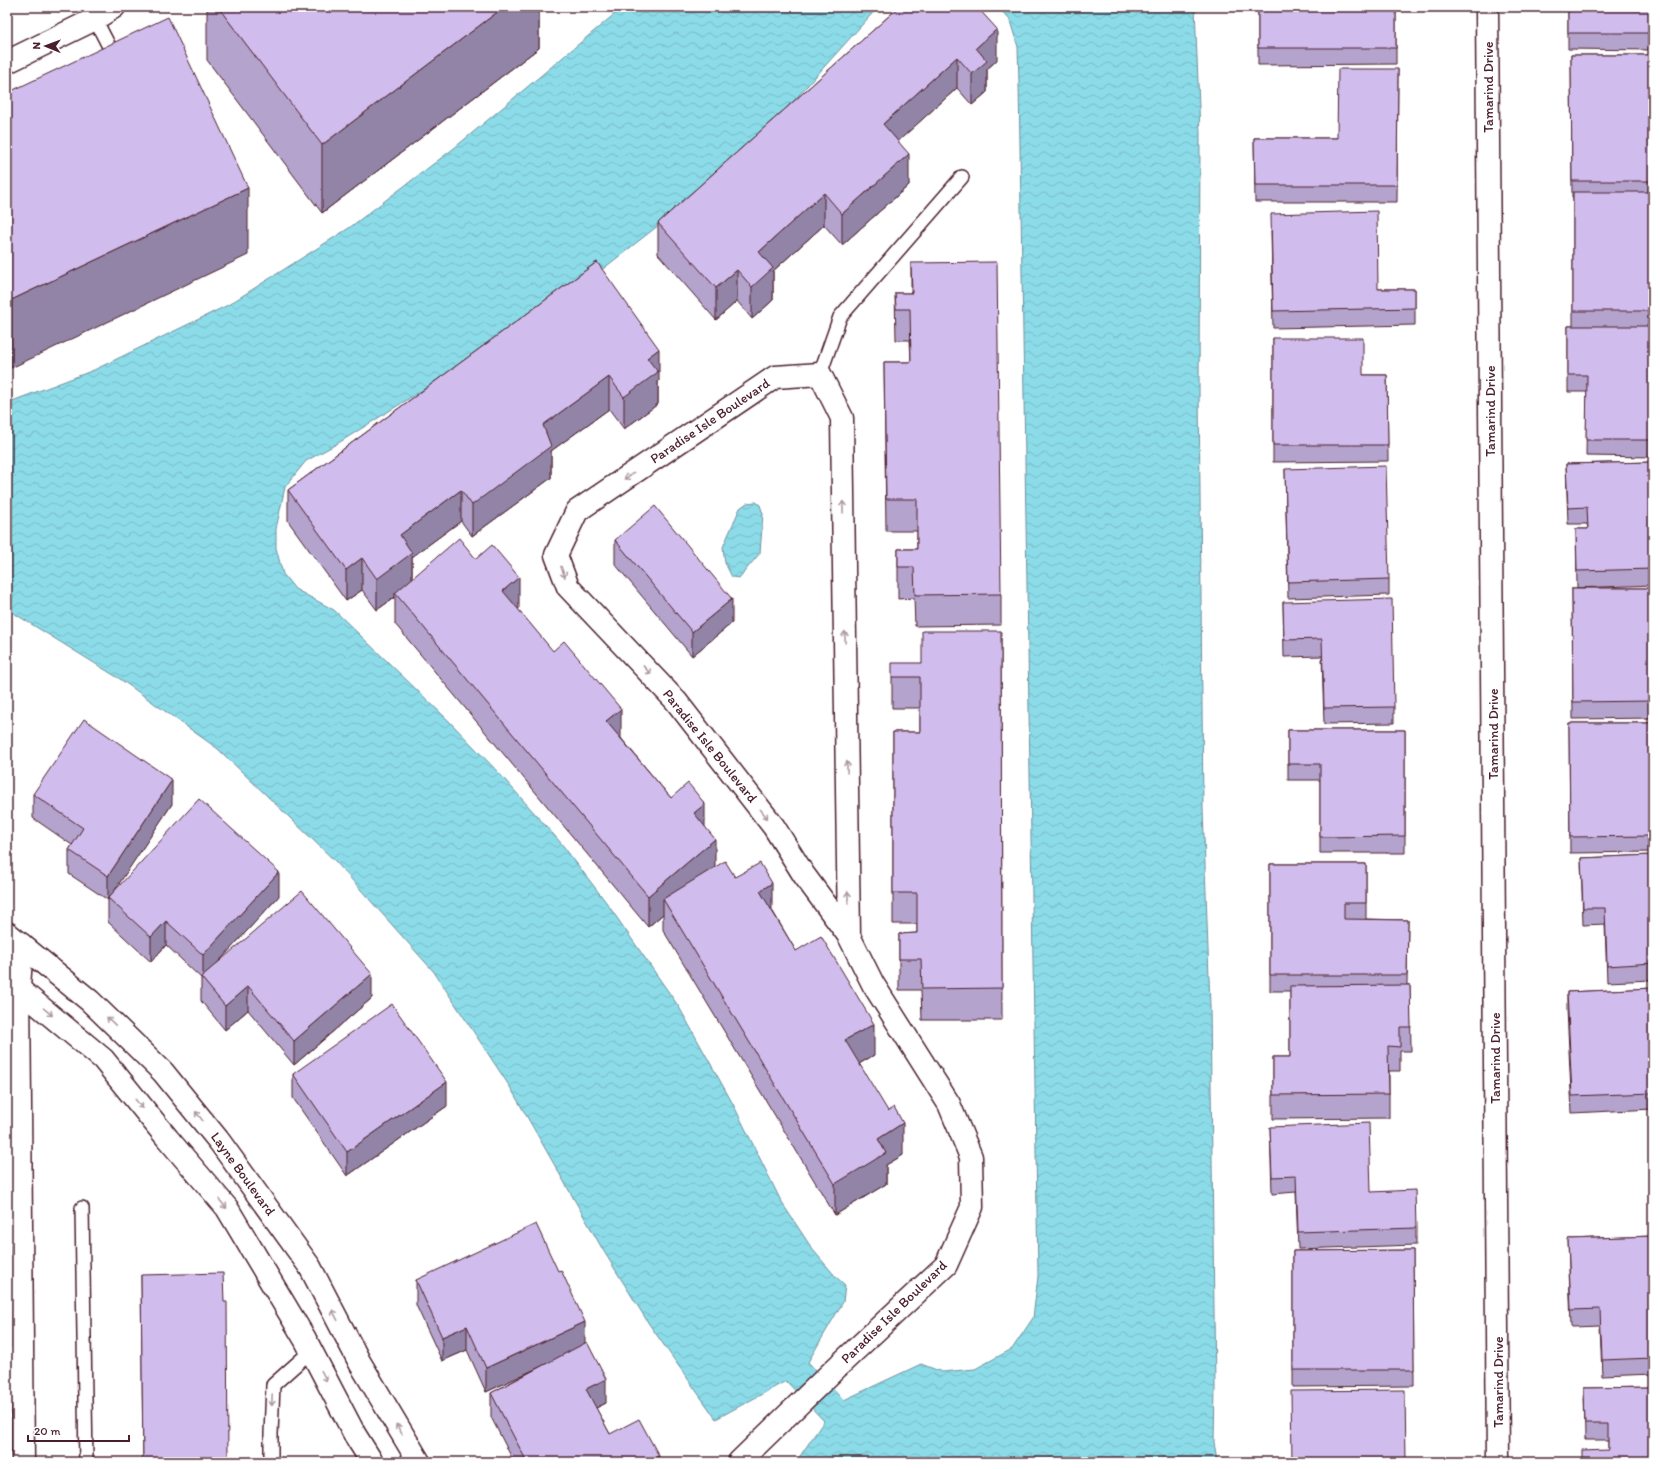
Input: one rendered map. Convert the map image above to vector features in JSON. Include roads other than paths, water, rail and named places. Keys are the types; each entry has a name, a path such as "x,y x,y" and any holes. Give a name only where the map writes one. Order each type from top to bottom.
{"street":[{"path":"7,62 94,19 114,7"},
{"name":"Tamarind Drive","path":"1487,7 1498,1462"},
{"name":"Paradise Isle Boulevard","path":"739,1462 946,1265 972,1207 971,1157 949,1104 873,984 849,936 804,875 774,827 676,701 568,587 556,554 577,511 775,377 820,374 842,418 849,936"},
{"path":"14,939 14,1354 23,1462"},
{"name":"Layne Boulevard","path":"14,939 90,1001 163,1072 219,1141 310,1267 360,1363 419,1462"},
{"path":"13,983 103,1059 168,1139 227,1208 311,1351 355,1435 372,1462"}],"lane":[{"path":"94,19 122,72"},
{"path":"820,374 840,317 962,177"},
{"path":"82,1208 86,1462"},
{"path":"271,1462 270,1434 272,1386 311,1351"}],"water":[{"path":"623,7 878,7 781,115 682,207 599,272 424,389 340,442 306,461 285,487 276,529 276,548 283,574 295,589 334,610 448,720 498,772 561,843 606,902 679,1007 733,1104 782,1203 813,1250 836,1277 845,1285 843,1302 808,1362 844,1400 921,1364 942,1372 975,1369 1012,1349 1033,1318 1038,1276 1018,47 1009,18 997,7 1195,7 1200,133 1199,389 1203,808 1210,1006 1215,1387 1214,1442 1217,1462 796,1462 824,1421 786,1381 716,1419 649,1324 603,1250 510,1087 434,972 336,862 218,749 120,679 7,609 7,403 94,370 228,305 349,228 453,149"},
{"path":"756,502 760,505 763,514 760,553 739,578 732,577 725,563 723,547 740,508 747,503"}]}
